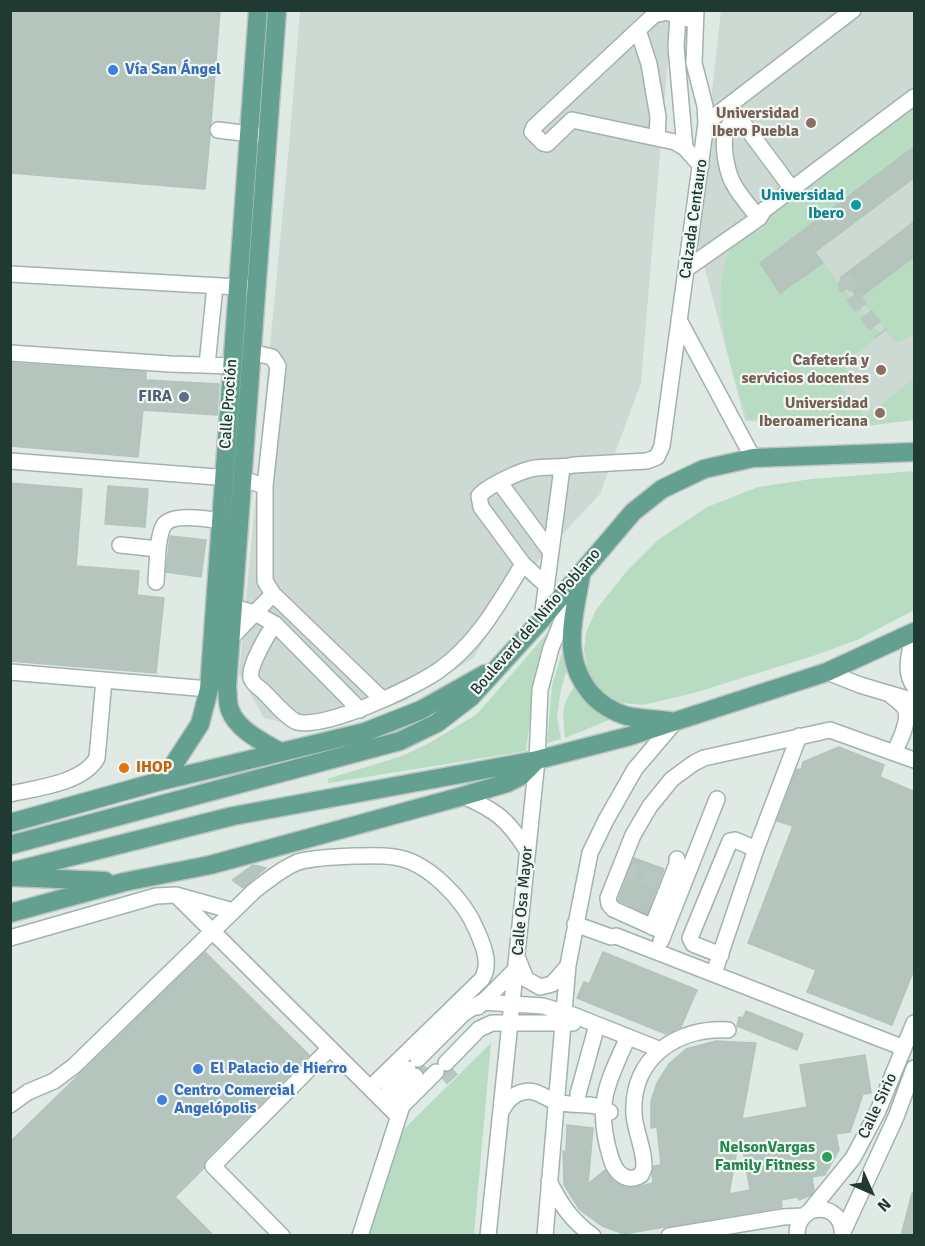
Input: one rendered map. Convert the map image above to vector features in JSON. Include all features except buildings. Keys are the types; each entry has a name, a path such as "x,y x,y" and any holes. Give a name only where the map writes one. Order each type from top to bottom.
{"main road":[{"name":"Calle Proción","path":"247,287 267,136 277,10"},
{"name":"Calle Proción","path":"255,11 249,134 247,287 245,315 232,366 233,607 227,687 230,710 238,723 280,752"},
{"name":"Calle Proción","path":"157,782 171,767 200,724 209,689 221,521 233,478 251,352 245,315"},
{"name":"Boulevard del Niño Poblano","path":"10,845 400,741 437,723 471,697 502,664 633,512 662,489 704,469 753,458 915,452"},
{"path":"581,573 571,637 572,656 581,681 606,707 620,713 675,722"},
{"path":"10,872 233,816 537,760 630,736 827,672 915,634"},
{"path":"10,823 157,782 365,732 421,710 502,664"},
{"path":"10,913 124,882 210,865 463,796 507,783 521,776 537,760"},
{"path":"10,877 124,882"}],"street":[{"path":"706,123 853,10"},
{"path":"696,16 667,12 654,15 534,127 532,132 547,144 572,120 675,142 685,148 701,166"},
{"path":"678,14 676,47 685,148"},
{"name":"Calzada Centauro","path":"562,468 574,465 647,460 657,457 662,446 706,123 705,106 694,63 696,16"},
{"path":"639,30 649,64 658,117 657,138"},
{"path":"687,264 915,97"},
{"path":"759,213 733,183 730,176 724,134 728,124 734,120 743,123 792,189"},
{"path":"218,130 267,136"},
{"path":"10,274 247,287"},
{"path":"207,365 215,286"},
{"path":"680,320 753,458"},
{"path":"251,352 272,357 278,366 266,486 265,581 273,594 382,699"},
{"path":"10,354 232,366"},
{"path":"10,461 233,478 266,486"},
{"path":"542,620 562,468 536,468 500,483 479,496 479,502 523,564 546,585"},
{"path":"500,483 551,552"},
{"path":"156,582 158,549 165,523 173,519 199,518 221,521"},
{"path":"120,545 158,549"},
{"path":"275,624 260,649 251,672 253,682 293,721 330,719 360,710 416,685 456,657 484,626 523,564"},
{"name":"Calle Osa Mayor","path":"488,1236 537,760 540,690 550,648 581,573"},
{"path":"230,639 273,594"},
{"path":"233,607 255,613 275,624 360,710"},
{"path":"915,634 908,662 909,678 915,686"},
{"path":"317,666 332,651"},
{"path":"10,672 209,689"},
{"path":"827,672 860,685 915,701"},
{"path":"10,794 52,784 84,773 92,767 97,758 104,680"},
{"path":"887,692 904,707 906,712 901,738 894,753"},
{"path":"545,1236 568,965 590,853 635,769 675,722"},
{"path":"658,929 613,909 608,898 633,835 656,797 683,769 704,758 830,730 915,760"},
{"path":"714,973 756,849 799,736"},
{"path":"463,796 485,806 512,826 527,850"},
{"path":"658,929 717,799"},
{"path":"721,955 693,944 690,938 730,841 735,840 756,849"},
{"path":"10,1105 28,1092 54,1081 74,1066 233,911 296,857 396,857 416,865 434,876 450,890 468,912 482,943 487,964 482,979 370,1088"},
{"path":"656,952 667,885 677,859"},
{"path":"10,938 156,896 176,895 233,911"},
{"path":"176,895 398,1116"},
{"path":"576,920 611,938 616,936 904,1048"},
{"path":"398,1116 409,1112 430,1069 482,1002 517,962 526,979 540,987 552,984 562,975 568,965"},
{"path":"482,1002 543,1006 563,1018"},
{"path":"383,1101 386,1091 486,1037 492,1023 511,1024 563,1018 591,1023 661,1050"},
{"path":"591,1023 579,1090 605,1107"},
{"name":"Calle Sirio","path":"806,1214 853,1158 878,1111 915,1023"},
{"path":"628,1037 605,1107 603,1129 612,1164 623,1176 636,1178 643,1172 645,1164 634,1110 641,1077 650,1062 661,1050 681,1036 696,1031 728,1030"},
{"path":"277,1231 213,1166 330,1048"},
{"name":"Calle Sirio","path":"842,1234 896,1117 915,1068"},
{"path":"502,1110 512,1097 526,1091 540,1093 555,1107 605,1107 634,1110"},
{"path":"878,1111 896,1117"},
{"path":"360,1236 398,1116"},
{"path":"548,1180 562,1206 579,1226 593,1236"},
{"path":"669,1236 712,1233 782,1214 806,1214 820,1209 831,1212 840,1220 842,1234"},
{"path":"797,1236 797,1229 806,1214"}],"shaded area":[{"path":"300,11 672,11 641,383 600,494 526,574 473,658 403,702 310,728 264,718 239,673"},
{"name":"Universidad Ibero Puebla","path":"721,11 914,11 914,420 865,426 745,421 696,235"}],"green space":[{"path":"914,103 914,146 760,263 780,293 823,263 881,334 843,365 851,375 840,385 866,417 914,378 914,420 865,426 747,419 735,380 722,315 722,273 730,251 752,226 756,233 765,227 761,221"},
{"path":"914,256 914,335 896,343 859,298"},
{"path":"914,471 914,610 857,640 816,655 694,693 643,705 612,702 601,693 589,676 584,651 586,633 596,610 626,572 659,539 707,507 758,487 811,479"},
{"path":"550,630 535,690 526,751 329,783 327,779 402,756 431,742 477,714"},
{"path":"565,643 568,666 561,689 557,717 561,739 547,743 552,685"},
{"path":"576,685 614,718 565,738 565,704"},
{"path":"491,1043 474,1235 364,1236 396,1137"}],"tunnel":[{"path":"854,280 845,286 881,334"},
{"path":"622,868 666,884"},
{"path":"415,1076 425,1066"},
{"path":"442,1079 453,1069"}],"place":[{"name":"Vía San Ángel","path":"113,70"},
{"name":"Universidad Ibero Puebla","path":"811,123"},
{"name":"Universidad Ibero","path":"856,205"},
{"name":"Cafetería y servicios docentes","path":"881,370"},
{"name":"FIRA","path":"184,397"},
{"name":"Universidad Iberoamericana","path":"880,413"},
{"name":"IHOP","path":"124,768"},
{"name":"El Palacio de Hierro","path":"198,1069"},
{"name":"Centro Comercial Angelópolis","path":"162,1100"},
{"name":"NelsonVargas Family Fitness","path":"827,1157"}]}
